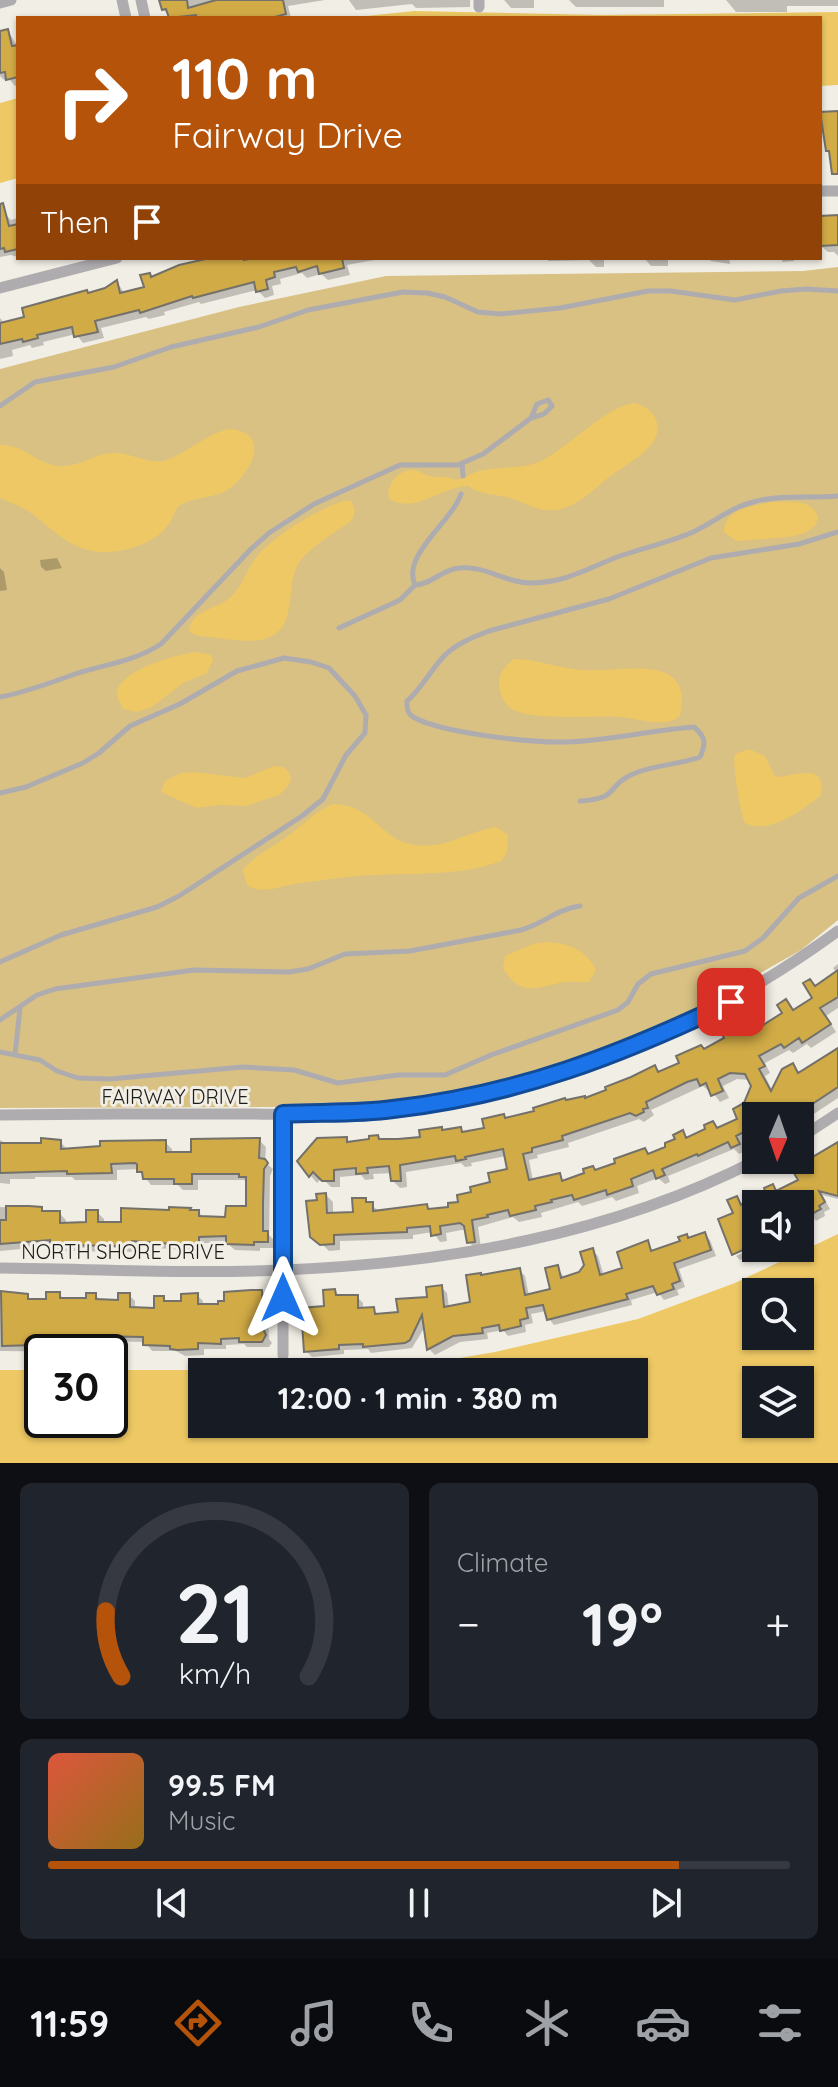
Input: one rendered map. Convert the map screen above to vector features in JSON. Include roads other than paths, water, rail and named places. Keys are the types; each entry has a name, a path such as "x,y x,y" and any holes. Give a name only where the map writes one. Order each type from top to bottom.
{"street":[{"path":"0,3 11,0"},
{"path":"0,288 109,260"},
{"name":"FAIRWAY DRIVE","path":"0,1115 283,1114 392,1110 493,1093 562,1074 650,1040 731,1002 838,931"},
{"path":"814,1129 838,1113"},
{"path":"283,1114 283,1355"},
{"name":"NORTH SHORE DRIVE","path":"0,1268 283,1270 427,1259 505,1247 608,1220 715,1182 742,1168"}],"lane":[{"path":"0,406 35,382 114,367 171,347 259,327 308,310 403,292 445,297 478,312 501,314 560,308 648,291 735,300 793,290 838,291"},
{"path":"0,697 36,689 147,654 161,644 251,549 291,519 336,493 400,465 462,463 503,441 531,418"},
{"path":"462,463 463,476"},
{"path":"415,585 412,579 414,564 422,548 457,507 461,494"},
{"path":"339,628 400,600 415,585 421,585 446,570 476,568 514,581 534,584 556,580 675,539 746,504 779,497 838,496"},
{"path":"580,801 601,800 634,773 700,757 705,746 702,734 694,727 568,742 535,741 474,733 412,716 407,709 407,701 421,689 443,657 471,638 609,599 711,558 799,544 838,532"},
{"path":"0,793 26,787 83,763 130,726 180,704 237,671 284,658 329,668 355,696 366,715 365,733 346,755 323,799 302,816 157,907 61,935 0,962"},
{"path":"0,1052 40,1060 57,1071 78,1078 190,1074 232,1067 294,1070 338,1083 398,1075 445,1075 491,1055 618,1010 628,1002 638,984 651,974 745,951 763,938 799,898 838,876"},
{"path":"0,1020 37,995 55,989 194,970 289,972 308,969 345,954 388,954 441,947 535,926 556,912 580,906"},
{"path":"15,1055 20,1007"}]}
